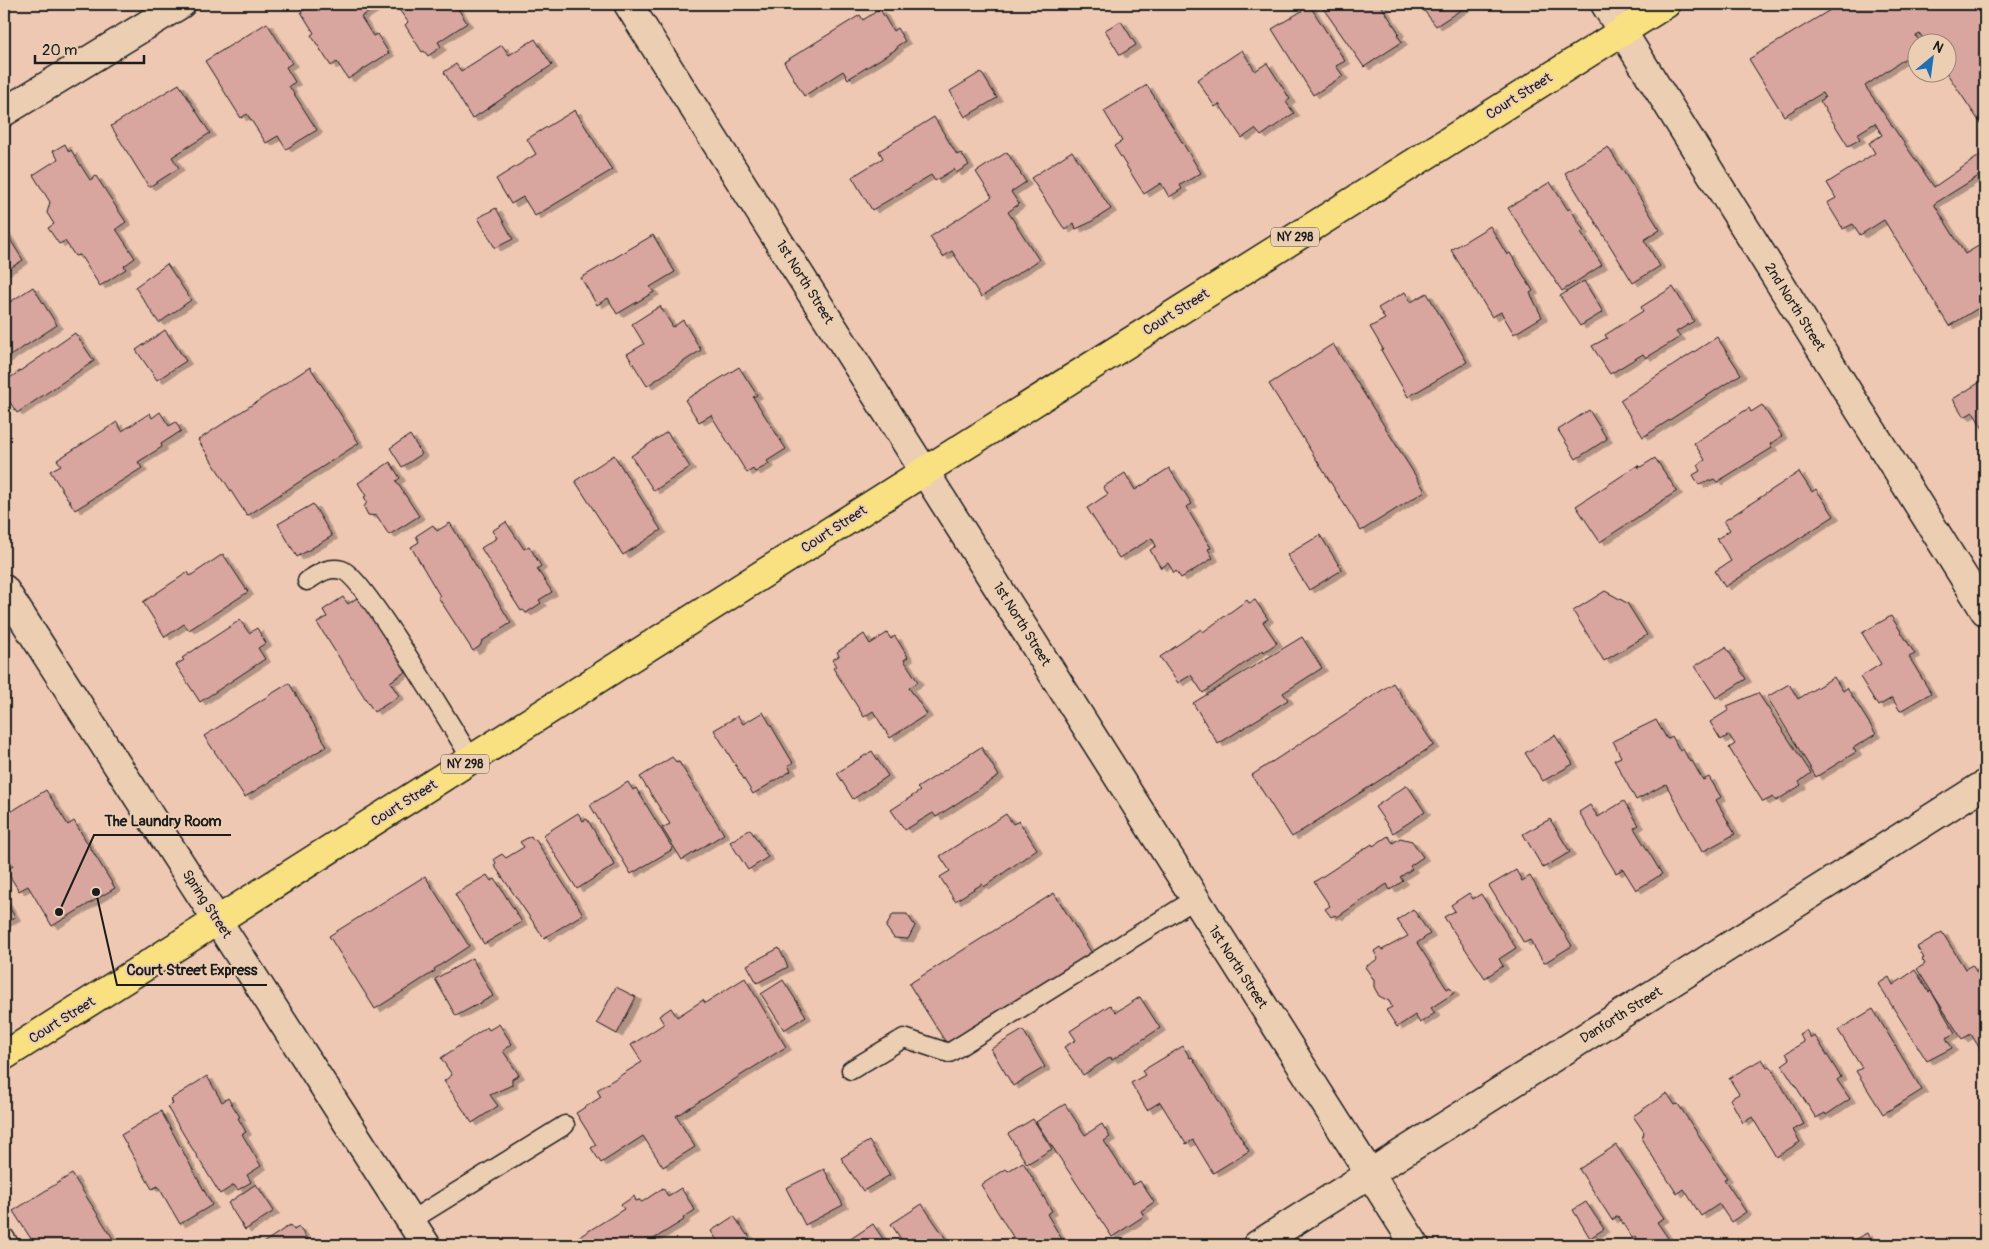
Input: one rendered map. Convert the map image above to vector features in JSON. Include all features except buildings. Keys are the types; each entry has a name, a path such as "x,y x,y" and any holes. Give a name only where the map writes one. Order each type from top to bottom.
{"main road":[{"name":"Court Street","path":"4,1056 925,471 1666,4"}],"street":[{"path":"4,112 181,4"},
{"name":"1st North Street","path":"628,4 1415,1245"},
{"name":"2nd North Street","path":"1605,4 1985,611"},
{"name":"Spring Street","path":"4,589 426,1245"},
{"name":"Danforth Street","path":"1257,1245 1985,784"}],"lane":[{"path":"307,581 326,569 343,570 355,579 382,617 472,760"},
{"path":"850,1070 904,1038 949,1052 1195,899"},
{"path":"410,1220 565,1125"},
{"path":"4,1236 10,1245"}],"place":[{"name":"Court Street Express","path":"96,892"},
{"name":"The Laundry Room","path":"59,912"}]}
